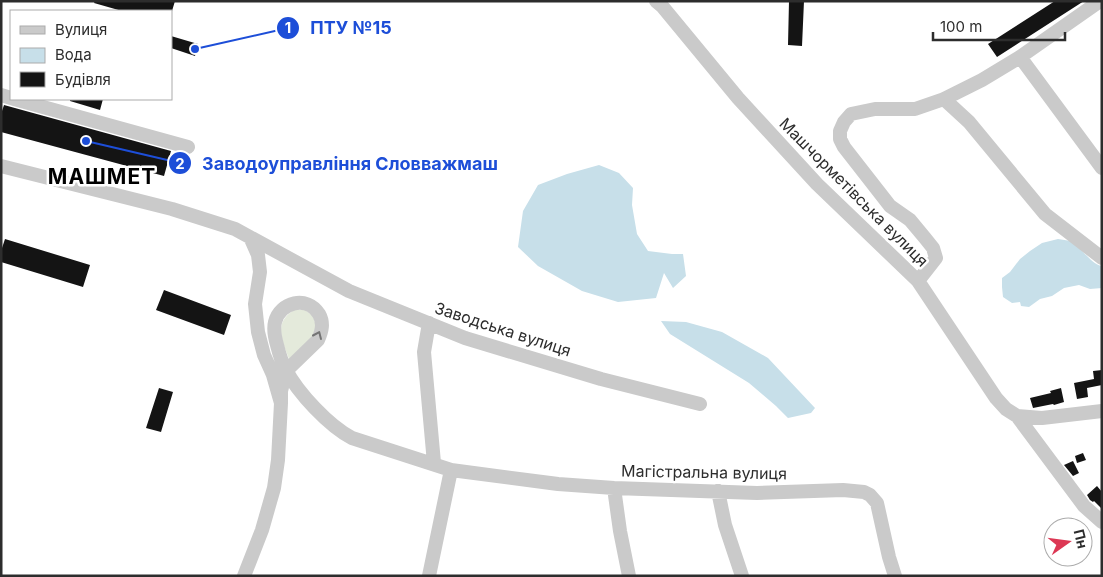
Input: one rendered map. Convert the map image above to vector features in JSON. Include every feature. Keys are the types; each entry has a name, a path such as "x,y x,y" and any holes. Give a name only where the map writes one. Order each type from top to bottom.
{"street":[{"name":"Машчорметівська вулиця","path":"656,1 738,98 817,184 918,281 996,398 1006,409 1017,416 1084,506 1102,522"},
{"path":"918,281 936,258 933,248 910,220 890,206 844,147 840,139 840,131 844,122 851,114 875,109 915,109 944,99 982,80 1020,57 1100,2"},
{"path":"1020,57 1102,168"},
{"path":"944,99 969,122 1045,214 1102,258"},
{"path":"20,100 188,147"},
{"name":"Заводська вулиця","path":"1,166 172,209 235,229 349,291 465,338 583,373 700,404"},
{"path":"250,237 258,255 260,272 255,304 258,332 264,356 273,375 281,403"},
{"path":"244,576 262,530 274,488 278,460 281,390 286,371 318,340 321,333 321,319 318,312 306,303 292,304 280,313 275,322 275,338 286,371"},
{"path":"429,323 424,352 434,463"},
{"name":"Магістральна вулиця","path":"286,371 313,406 343,433 451,470 558,484 614,488 757,493 843,490 864,492 870,495 877,503 895,576"},
{"path":"1017,416 1042,418 1102,411"},
{"path":"429,576 451,470"},
{"path":"614,488 629,576"},
{"path":"718,491 725,525 742,576"}],"green space":[{"path":"294,310 305,310 313,316 316,326 313,337 289,359 282,339 281,326 287,315"}],"water":[{"path":"599,165 619,173 633,188 632,205 637,234 648,251 683,254 686,276 673,288 664,273 656,298 618,302 582,291 538,266 518,247 523,211 538,185"},
{"path":"1058,239 1070,241 1094,262 1102,266 1102,288 1090,289 1079,285 1064,288 1052,296 1040,299 1029,307 1021,306 1020,302 1012,303 1003,297 1002,278 1010,272 1020,259 1042,243"},
{"path":"661,321 686,322 722,332 768,358 815,408 811,413 788,418 749,383 670,334"}],"building":[{"path":"95,1 175,1 172,11 118,10 94,3"},
{"path":"789,1 804,1 802,46 788,45"},
{"path":"1055,1 1084,1 997,57 988,44"},
{"path":"172,36 198,44 195,56 172,48"},
{"path":"70,100 103,100 100,110"},
{"path":"4,105 171,151 164,176 1,132 1,114"},
{"path":"5,239 90,265 83,287 1,262 1,251"},
{"path":"164,290 231,315 224,335 156,310"},
{"path":"1102,370 1102,385 1087,388 1088,397 1077,399 1074,383 1094,379 1093,371"},
{"path":"159,388 173,392 161,432 146,428"},
{"path":"1061,388 1064,402 1033,408 1030,398 1051,393 1050,391"},
{"path":"1083,453 1086,460 1077,463 1075,456"},
{"path":"1073,461 1079,473 1073,476 1064,465"},
{"path":"1097,486 1102,492 1102,509 1094,501 1090,500 1087,495"}],"place":[{"name":"ПТУ №15","path":"195,49"},
{"name":"Заводоуправління Словважмаш","path":"86,141"}],"district":[{"name":"МАШМЕТ","path":"102,176"}]}
